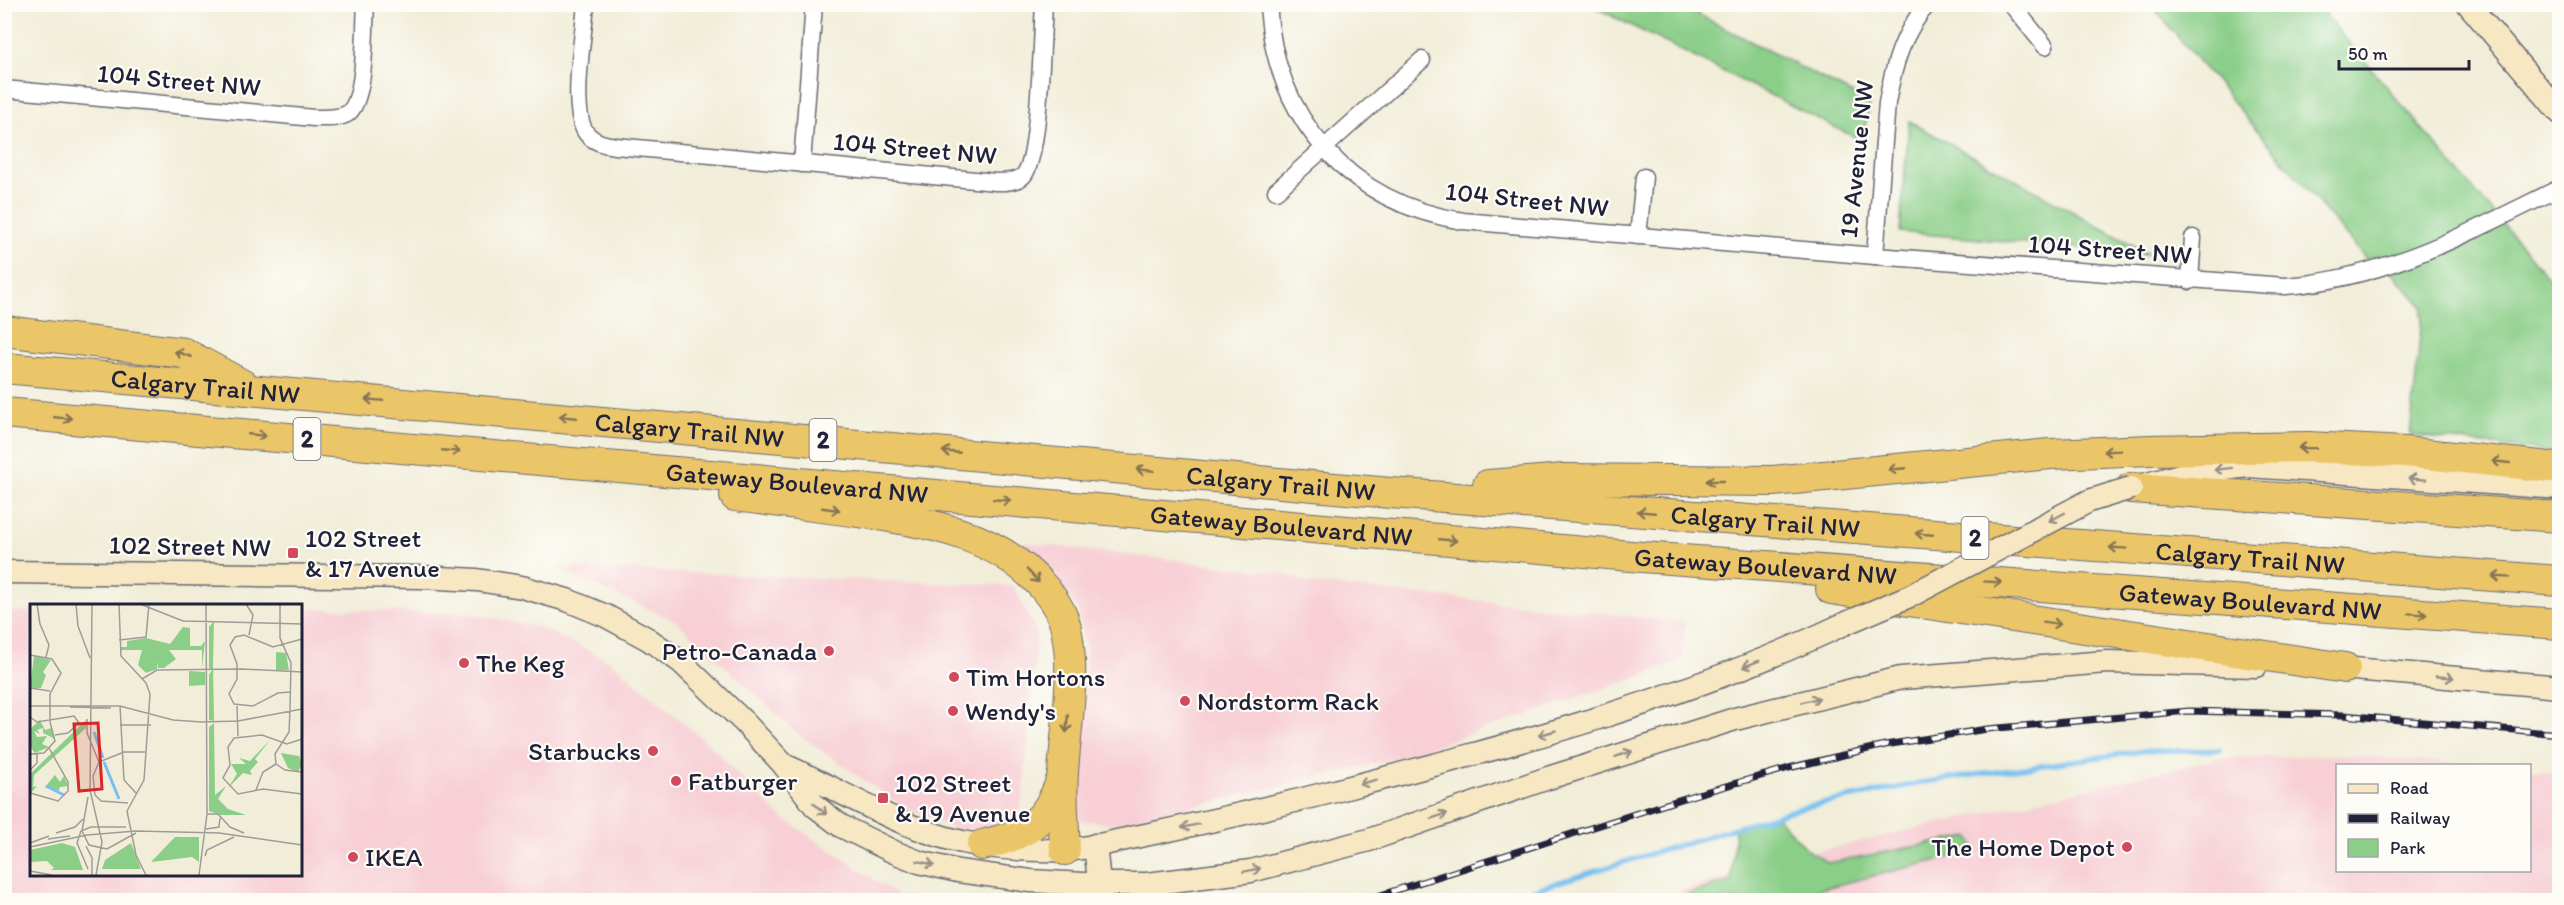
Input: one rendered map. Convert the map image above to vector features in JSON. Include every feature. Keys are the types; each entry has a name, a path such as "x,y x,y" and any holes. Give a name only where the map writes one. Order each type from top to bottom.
{"highway":[{"path":"4,331 184,353 254,391"},
{"name":"Calgary Trail NW","path":"4,368 1391,493 2559,581"},
{"name":"Gateway Boulevard NW","path":"4,413 1642,557 2559,624"},
{"path":"1391,493 1564,479 1773,481 2050,454 2151,450 2308,447 2405,452 2559,468"},
{"path":"609,465 723,494 901,519 953,530 986,543 1014,558 1030,571 1052,598 1066,625 1071,672 1063,775 1065,850"},
{"path":"2131,488 2559,517"},
{"path":"1642,557 1847,592 2345,668"},
{"path":"982,845 1009,839 1026,831 1038,821 1056,796 1063,775"}],"street":[{"name":"104 Street NW","path":"4,89 314,118 337,117 348,113 353,107 361,87 366,4"},
{"name":"104 Street NW","path":"586,4 578,108 579,118 587,134 594,140 616,147 996,182 1023,176 1030,167 1035,141 1044,4"},
{"name":"104 Street NW","path":"802,164 814,4"},
{"name":"104 Street NW","path":"1268,4 1273,51 1279,72 1298,111 1325,147 1361,183 1378,194 1422,212 1473,222 2190,281 2285,286 2312,283 2375,269 2424,253 2559,188"},
{"name":"19 Avenue NW","path":"1875,256 1887,103 1891,80 1907,34 1928,4"},
{"path":"2011,4 2045,46"},
{"path":"2468,4 2559,113"},
{"path":"1276,191 1422,60"},
{"name":"104 Street NW","path":"1638,236 1644,177"},
{"path":"2190,281 2193,238"},
{"name":"102 Street NW","path":"783,764 836,787 913,828 982,845 1065,850 1230,818 1465,757 1596,719 1718,677 1912,595 2089,501 2185,474 2248,466 2559,488"},
{"name":"102 Street NW","path":"4,572 384,576 477,580 522,587 586,608 648,639 681,662 783,764 816,806 841,826 894,852 920,862 958,871 1070,891 1100,892 1194,879"},
{"path":"1147,900 1194,879 1251,871 1369,840 1548,778 1735,719 1901,678 2107,662 2345,668 2559,687"},
{"path":"1095,845 1100,892"},
{"path":"1065,850 1070,891"}],"shaded area":[{"path":"1020,542 1282,573 1308,583 1686,622 1682,660 1630,680 1392,760 1117,824 1077,820 1086,651 1078,610 1052,571"},
{"path":"553,567 1014,586 1037,634 1023,798 1017,824 962,832 900,805 798,734 676,621"},
{"path":"302,608 471,614 539,627 610,661 711,746 777,814 897,895 931,900 5,900 5,612 30,611 30,875 302,875"},
{"path":"2350,755 2459,764 2336,764 2336,872 2531,872 2531,770 2559,773 2559,900 1651,900 1793,857 2220,758"}],"green space":[{"path":"1590,5 1680,5 1870,103 1862,141"},
{"path":"2151,5 2317,5 2559,290 2559,453 2410,435 2423,307 2377,256 2366,259"},
{"path":"1909,121 2149,254 1900,232"},
{"path":"1777,817 1807,849 1828,863 1969,836 1976,851 1816,890 1799,900 1669,900 1731,881 1735,828"}],"waterway":[{"path":"1501,900 1800,808 1926,782 2142,751 2220,750"}],"railway":[{"path":"1365,900 1694,795 1789,768 1885,745 1987,729 2189,711 2343,715 2560,734"}],"place":[{"name":"102 Street & 17 Avenue","path":"293,553"},
{"name":"Petro-Canada","path":"829,651"},
{"name":"The Keg","path":"464,663"},
{"name":"Tim Hortons","path":"954,677"},
{"name":"Nordstorm Rack","path":"1185,701"},
{"name":"Wendy's","path":"953,711"},
{"name":"Starbucks","path":"653,751"},
{"name":"Fatburger","path":"676,781"},
{"name":"102 Street & 19 Avenue","path":"883,798"},
{"name":"The Home Depot","path":"2127,847"},
{"name":"IKEA","path":"353,857"}]}
